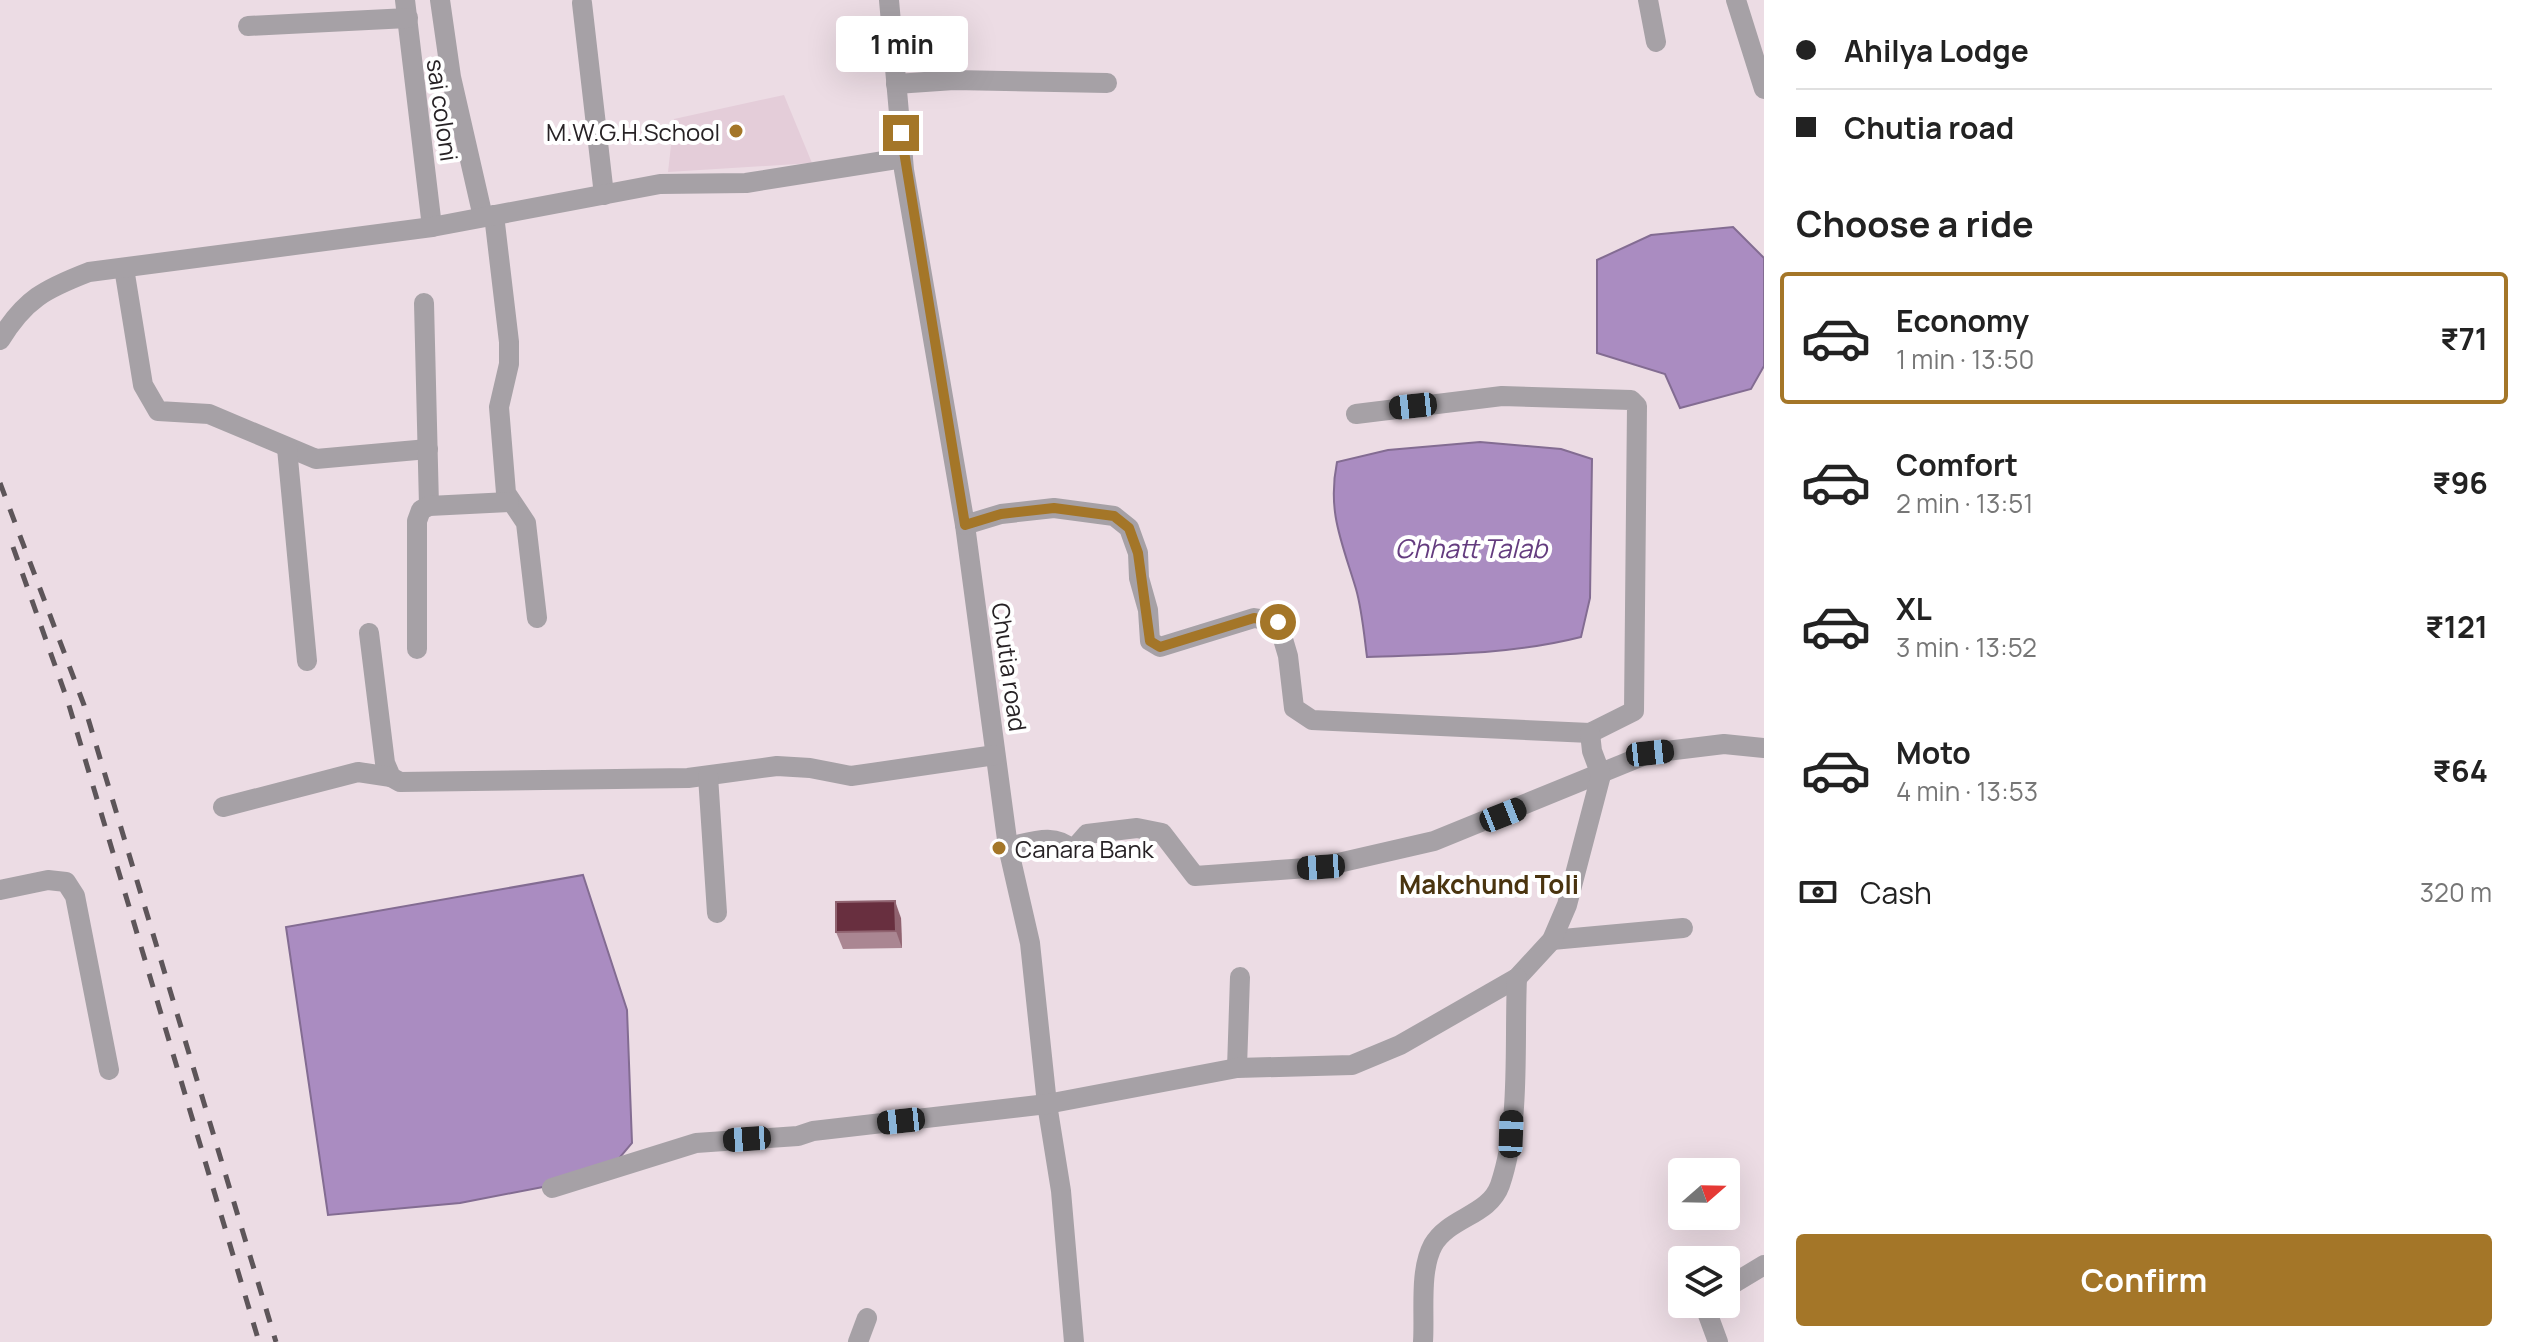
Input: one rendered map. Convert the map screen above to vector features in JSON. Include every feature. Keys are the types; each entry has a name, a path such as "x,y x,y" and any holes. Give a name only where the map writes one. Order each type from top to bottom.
{"street":[{"path":"440,0 451,77 488,216 509,342 509,364 499,407 509,502 526,523 537,618"},
{"name":"Chutia road","path":"889,0 903,158 965,525 1008,847 1030,943 1047,1104 1061,1191 1074,1342"},
{"path":"1648,0 1656,42"},
{"path":"1736,0 1764,89"},
{"path":"582,3 604,195"},
{"path":"248,26 407,9"},
{"name":"sai coloni","path":"407,9 432,227"},
{"path":"896,84 954,80 1107,83"},
{"path":"0,308 89,272 432,227 660,184 746,183 903,158"},
{"path":"124,268 143,385 151,404 165,413 209,414 306,457 323,459 428,449"},
{"path":"0,340 14,318 43,290"},
{"path":"424,303 429,506"},
{"path":"965,525 1001,514 1054,508 1114,516 1129,528 1138,553 1150,641 1160,647 1254,618 1278,622 1288,656 1294,708 1312,720 1590,733 1634,711 1637,406 1631,400 1502,396 1356,414"},
{"path":"287,448 307,661"},
{"path":"417,649 417,521 421,510 429,506 509,502"},
{"path":"369,633 385,763 391,777"},
{"path":"552,1188 696,1143 798,1136 813,1131 1047,1104 1237,1068 1352,1065 1400,1045 1517,978 1552,940 1567,905 1601,775 1592,751 1590,733"},
{"path":"1008,847 1043,839 1063,841 1073,850 1087,834 1137,828 1162,833 1195,876 1321,867 1434,841 1650,753 1724,744 1764,748"},
{"path":"223,807 358,772 417,784 708,776 793,766 851,776 995,755"},
{"path":"708,776 717,913"},
{"path":"0,890 48,880 66,882 75,896 109,1070"},
{"path":"1552,940 1683,928"},
{"path":"1237,1068 1240,977"},
{"path":"1423,1342 1426,1271 1432,1248 1442,1233 1490,1203 1500,1184 1511,1134 1517,978"},
{"path":"1740,1280 1764,1265"},
{"path":"858,1342 867,1318"},
{"path":"1709,1318 1718,1342"}],"shaded area":[{"name":"M.W.G.H.School","path":"784,95 812,163 668,172 674,119"}],"water":[{"path":"1733,227 1764,258 1764,366 1751,389 1680,408 1665,374 1597,353 1597,260 1651,235"},
{"name":"Chhatt Talab","path":"1480,442 1561,449 1592,459 1590,598 1581,637 1501,650 1367,657 1358,597 1335,512 1337,462 1388,450"},
{"path":"583,875 627,1010 632,1143 605,1175 460,1203 328,1215 286,927"}],"building":[{"path":"895,901 896,931 836,932 836,902"}],"railway":[{"path":"0,483 84,705 276,1342"},
{"path":"13,547 68,702 259,1342"}],"place":[{"name":"M.W.G.H.School","path":"736,131"},
{"name":"Canara Bank","path":"999,848"}],"district":[{"name":"Makchund Toli","path":"1489,884"}],"route":[{"path":"901,133 904,170 965,525 1001,514 1054,508 1114,516 1129,528 1138,553 1142,596 1148,610 1147,631 1150,641 1160,647 1254,618 1278,622"}]}
